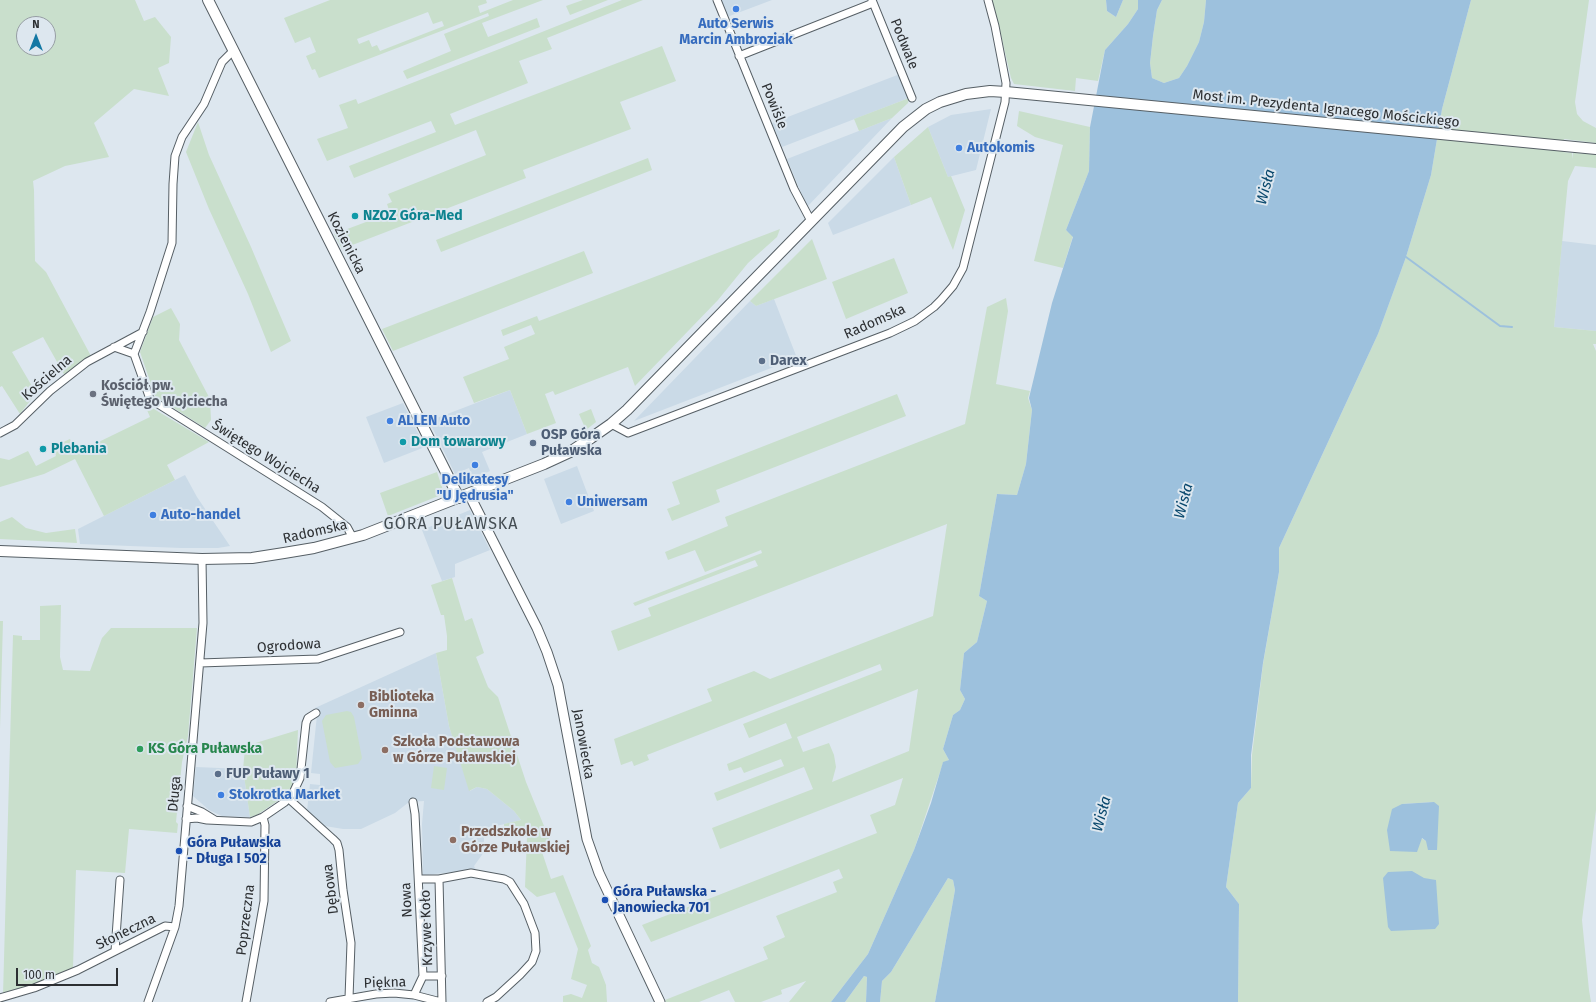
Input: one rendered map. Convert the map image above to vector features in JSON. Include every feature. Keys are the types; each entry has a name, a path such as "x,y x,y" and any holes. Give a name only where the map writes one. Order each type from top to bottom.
{"main road":[{"name":"Kozienicka","path":"208,0 459,498"},
{"name":"Radomska","path":"0,551 202,559 270,556 314,548 377,530 544,464 570,452 611,424 648,389 903,127 926,109 940,102 966,94 990,92 1006,92 1076,99"},
{"name":"Most im. Prezydenta Ignacego Mościckiego","path":"1076,99 1596,149"}],"street":[{"name":"Powiśle","path":"717,0 794,189 811,221"},
{"path":"988,0 995,26 1006,83 1006,92"},
{"path":"739,56 872,2"},
{"name":"Podwale","path":"872,2 912,98"},
{"path":"114,347 134,354 143,332 165,269 172,242 175,156 182,137 206,98 222,62 234,51"},
{"name":"Radomska","path":"611,424 628,433 890,333 915,321 934,307 953,286 963,268 1005,104 1006,92"},
{"name":"Kościelna","path":"0,433 15,425 50,390 87,362 143,332"},
{"name":"Świętego Wojciecha","path":"134,354 150,399 322,507 347,526 353,538"},
{"name":"Janowiecka","path":"469,494 537,628 550,658 561,698 579,803 588,844 599,873 660,1002"},
{"name":"Długa","path":"148,1002 175,927 179,906 203,623 202,559"},
{"name":"Ogrodowa","path":"200,663 318,659 400,632"},
{"path":"186,819 197,818 250,822 263,817 289,799 298,785 300,778 306,723 308,718 316,713"},
{"name":"Dębowa","path":"289,799 333,839 340,850 343,890 351,943 349,998"},
{"name":"Nowa","path":"413,802 419,879 423,976 414,995"},
{"path":"187,806 202,812 215,820"},
{"name":"Poprzeczna","path":"246,1002 264,902 263,817"},
{"name":"Krzywe Koło","path":"419,879 439,879 471,874 504,879 510,882 516,890 535,933 536,951 532,962 520,975 496,997 487,1002"},
{"name":"Krzywe Koło","path":"439,879 442,1002"},
{"path":"115,951 120,880"},
{"name":"Słoneczna","path":"0,998 34,988 72,972 165,926 175,927"},
{"name":"Krzywe Koło","path":"423,976 442,976"},
{"name":"Piękna","path":"330,1002 376,994 414,995 442,1002"}],"shaded area":[{"name":"Auto Serwis Marcin Ambroziak","path":"720,0 772,0 727,17"},
{"path":"900,74 909,98 782,147 772,123"},
{"name":"Autokomis","path":"991,109 976,170 948,177 928,127 951,115"},
{"path":"892,118 807,207 787,159"},
{"path":"894,157 911,205 833,235 828,223"},
{"path":"1562,241 1596,245 1596,331 1554,327"},
{"path":"774,299 797,358 634,421 750,301 756,306"},
{"path":"510,390 527,434 482,452 490,471 473,479 469,468 455,474 429,421"},
{"path":"403,403 425,447 384,463 366,417"},
{"path":"577,466 594,511 561,524 544,479"},
{"path":"185,475 197,497 230,546 218,548 181,548 80,544 78,529"},
{"path":"470,510 490,550 455,564 455,577 442,581 422,530"},
{"name":"Szkoła Podstawowa w Górze Puławskiej","path":"436,653 449,726 470,791 477,787 487,789 514,811 521,820 484,829 484,852 474,866 476,870 423,875 422,824 424,801 409,802 395,813 361,829 343,829 325,826 307,811 310,784 320,785 320,774 311,773 317,715 315,708"},
{"path":"196,767 243,769 250,817 222,816 209,810 193,796"}],"green space":[{"path":"0,0 135,0 144,21 155,17 171,37 169,63 158,68 169,96 134,89 94,123 109,157 65,166 33,181 35,261 46,272 91,356 78,364 65,376 43,337 12,352 36,393 20,414 2,386 0,387"},
{"path":"330,0 486,0 487,3 478,6 480,13 513,0 543,0 482,23 488,37 537,18 540,27 407,79 403,71 451,51 444,34 489,16 488,13 319,78 315,69 312,70 306,56 316,52 310,37 295,43 284,18","holes":["428,12 433,24 442,21 444,26 380,51 377,45 372,47 369,40 359,44 357,39"]},
{"path":"583,0 608,0 570,15 566,6"},
{"path":"622,0 643,0 547,38 552,49 519,61 528,83 450,114 455,125 662,46 676,81 620,102 631,129 523,170 526,178 342,249 334,234 390,213 387,204 392,202 388,194 486,155 476,130 354,178 349,166 436,132 431,121 327,161 317,139 348,128 339,105 356,99 358,104"},
{"path":"991,0 1106,0 1107,11 1116,17 1123,0 1138,0 1138,9 1128,24 1105,50 1098,81 1076,78 1075,91 1014,84 1011,78 997,18"},
{"path":"1162,0 1206,0 1204,22 1199,42 1187,66 1179,78 1164,83 1152,78 1150,63 1157,10"},
{"path":"1471,0 1589,0 1575,102 1577,114 1583,121 1596,128 1596,143 1564,139 1563,152 1572,153 1572,159 1573,153 1596,154 1596,168 1575,166 1568,181 1554,327 1596,331 1596,344 1593,344 1596,351 1596,810 1582,920 1591,1002 1238,1002 1239,904 1226,887 1238,803 1251,788 1252,755 1263,664 1279,572 1279,548 1378,334 1406,257 1431,175 1442,109","holes":["1434,802 1426,841 1421,838 1402,804"]},
{"path":"909,98 908,103 892,118 859,131 854,119"},
{"path":"1019,111 1090,127 1089,171 1066,230 1073,236 1063,268 1034,261 1063,145 1035,137 1017,126"},
{"path":"198,122 209,155 251,247 291,341 271,352 248,294 209,209 186,152"},
{"path":"928,127 948,177 951,176 965,210 953,250 931,197 911,205 894,157"},
{"path":"648,158 652,170 441,252 436,240"},
{"path":"780,229 777,237 748,263 718,300 635,386 628,367 555,395 553,391 545,394 556,423 527,434 510,390 474,403 463,377 509,359 504,347 535,334 531,325 503,336 501,330 537,316 539,321"},
{"path":"812,239 827,279 756,306 750,301"},
{"path":"584,251 593,273 393,351 382,329"},
{"path":"894,258 908,293 846,319 832,282"},
{"path":"1006,298 1008,311 996,384 1030,391 1028,398 1032,410 1026,464 1017,495 997,494 979,596 987,601 977,642 964,653 960,690 965,699 960,710 953,715 943,749 949,760 943,763 914,850 868,954 831,1002 789,1002 806,981 781,990 782,994 761,1002 735,1002 729,990 699,1002 666,1002 665,1000 768,959 763,947 785,937 776,916 837,892 833,882 843,878 839,869 651,942 642,925 877,833 870,815 895,805 903,778 720,849 712,828 813,789 804,767 717,801 714,793 784,766 781,759 744,773 741,767 729,771 727,764 792,738 786,723 749,738 743,724 882,670 880,664 647,755 649,760 634,766 632,761 621,765 614,739 712,701 707,689 754,671 770,679 933,616 947,524 618,651 611,631 651,616 648,608 758,566 755,560 635,606 633,603 762,553 761,550 705,572 695,550 668,560 665,552 728,526 725,517 965,424 987,307","holes":["918,689 909,751 832,782 836,767 834,755 829,743 803,752 797,737"]},
{"path":"171,308 180,324 179,340 210,399 211,420 205,428 155,396 140,352 153,317"},
{"path":"897,394 906,416 716,490 720,502 672,521 667,509 680,504 672,482"},
{"path":"144,403 209,442 167,465 175,480 104,516 75,459 44,474 0,487 0,458 9,460 28,451 36,466 56,456 52,447 70,439 76,453 150,417"},
{"path":"591,409 596,422 586,430 579,414"},
{"path":"437,472 443,490 441,495 388,516 380,493"},
{"path":"12,517 26,528 46,533 75,529 77,543 0,539 0,522"},
{"path":"452,578 465,621 472,618 484,653 476,657 488,687 498,697 526,782 553,848 542,852 551,879 563,875 591,946 588,950 592,963 599,967 606,985 607,1002 563,1002 563,996 571,994 582,998 587,985 571,979 578,949 555,892 537,897 525,887 527,837 504,836 504,824 521,820 514,811 487,789 477,787 469,791 449,726 436,653 447,650 447,636 444,615 441,615 431,585"},
{"path":"61,605 60,657 63,670 90,671 102,638 111,628 197,628 188,736 182,762 176,822 178,824 177,833 129,829 125,873 76,870 73,968 51,978 3,995 13,635 22,636 22,640 40,640 40,606"},
{"path":"0,621 3,621 0,729"},
{"path":"347,711 351,712 354,717 362,758 358,764 335,768 330,762 322,721 326,715"},
{"path":"298,730 296,777 292,786 279,800 257,815 250,817 243,769 245,749 249,745"},
{"path":"434,766 447,768 444,790 431,788"},
{"path":"948,878 953,880 955,890 935,1002 880,1002 882,981 891,972"},
{"path":"864,976 867,977 866,1002 845,1002"}],"water":[{"path":"1106,0 1123,0 1116,17 1107,11"},
{"name":"Wisła","path":"1138,0 1162,0 1157,10 1150,63 1152,78 1164,83 1179,78 1187,66 1199,42 1204,22 1206,0 1471,0 1442,109 1431,175 1406,257 1378,334 1279,548 1279,572 1263,663 1251,755 1251,788 1238,803 1226,887 1239,904 1238,1002 935,1002 955,890 953,880 948,878 891,972 882,981 880,1002 866,1002 867,977 864,976 845,1002 831,1002 868,954 914,850 931,803 943,762 949,760 943,749 953,715 960,710 965,699 960,690 964,653 977,642 987,601 979,596 997,494 1017,495 1026,464 1032,410 1029,398 1052,303 1073,237 1066,230 1089,171 1090,127 1105,50 1128,24 1138,9"},
{"path":"1434,802 1439,806 1437,850 1428,850 1426,841 1422,838 1417,852 1390,851 1387,830 1392,809 1402,804"},
{"path":"1412,871 1424,878 1436,880 1439,924 1435,929 1391,931 1388,927 1383,878 1388,872"}],"waterway":[{"path":"1406,257 1500,326 1512,327"}],"place":[{"name":"Auto Serwis Marcin Ambroziak","path":"736,9"},
{"name":"Autokomis","path":"959,148"},
{"name":"NZOZ Góra-Med","path":"355,216"},
{"name":"Darex","path":"762,361"},
{"name":"Kościół pw. Świętego Wojciecha","path":"93,394"},
{"name":"ALLEN Auto","path":"390,421"},
{"name":"Dom towarowy","path":"403,442"},
{"name":"OSP Góra Puławska","path":"533,443"},
{"name":"Plebania","path":"43,449"},
{"name":"Delikatesy \"U Jędrusia\"","path":"475,465"},
{"name":"Uniwersam","path":"569,502"},
{"name":"Auto-handel","path":"153,515"},
{"name":"Biblioteka Gminna","path":"361,705"},
{"name":"KS Góra Puławska","path":"140,749"},
{"name":"Szkoła Podstawowa w Górze Puławskiej","path":"385,750"},
{"name":"FUP Puławy 1","path":"218,774"},
{"name":"Stokrotka Market","path":"221,795"},
{"name":"Przedszkole w Górze Puławskiej","path":"453,840"},
{"name":"Góra Puławska - Długa I 502","path":"179,851"},
{"name":"Góra Puławska - Janowiecka 701","path":"605,900"}],"district":[{"name":"GÓRA PUŁAWSKA","path":"451,525"}]}
